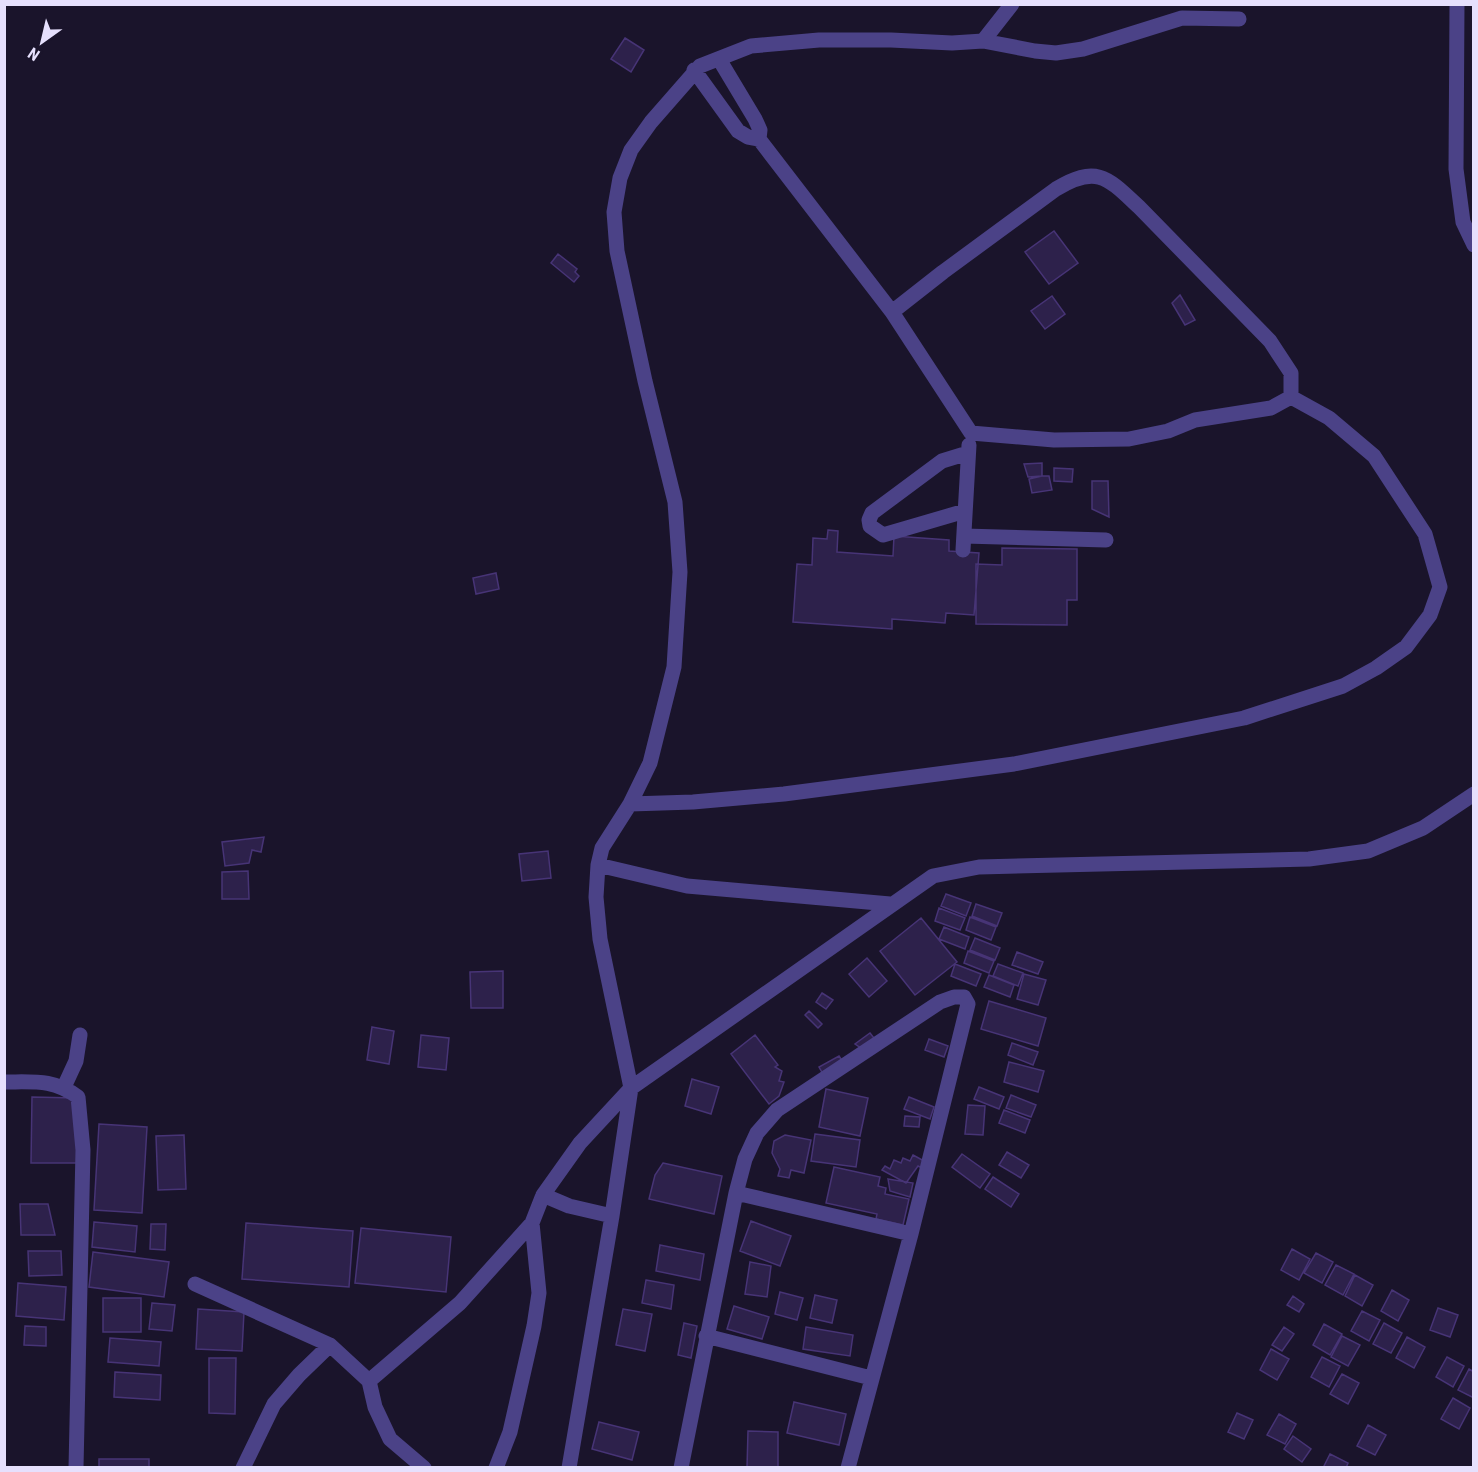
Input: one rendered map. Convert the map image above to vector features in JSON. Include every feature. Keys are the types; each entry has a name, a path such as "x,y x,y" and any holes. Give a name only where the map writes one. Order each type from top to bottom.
{"street":[{"path":"983,41 1012,4"},
{"path":"1457,4 1456,169 1463,222 1473,245"},
{"path":"569,1467 612,1216 631,1088 600,939 596,897 598,865 602,848 630,804 650,763 674,667 680,572 675,502 645,381 617,251 614,212 620,178 631,150 694,70 751,46 819,40 952,43 983,41 1056,53 1083,49 1182,18 1239,19"},
{"path":"719,59 755,119 760,130 759,139"},
{"path":"694,70 738,131 748,137 759,139 892,312 971,433 963,543 1106,540"},
{"path":"892,312 1056,189 1075,177 1098,176 1117,186 1270,341 1291,373 1291,397"},
{"path":"630,804 693,802 784,794 1014,764 1244,718 1343,686 1376,668 1406,647 1430,615 1440,587 1425,534 1374,456 1329,418 1291,397"},
{"path":"971,433 1054,440 1129,439 1168,431 1195,420 1271,408 1291,397"},
{"path":"964,511 883,535 870,526 869,520 872,513 942,461 968,453"},
{"path":"369,1381 460,1303 532,1223 543,1195 580,1143 631,1088 933,876 979,867 1309,859 1368,851 1423,828 1473,794"},
{"path":"598,865 687,886 890,904"},
{"path":"681,1467 736,1193 745,1159 757,1133 777,1110 940,1002 954,997 964,997 968,1004 848,1467"},
{"path":"64,1087 76,1061 80,1035"},
{"path":"4,1082 51,1083 64,1087 78,1097 83,1150 76,1467"},
{"path":"736,1193 910,1234"},
{"path":"543,1195 569,1206 612,1216"},
{"path":"496,1467 510,1432 534,1326 539,1293 532,1223"},
{"path":"195,1284 330,1345 369,1381 375,1407 390,1438 423,1467"},
{"path":"706,1336 871,1378"},
{"path":"243,1467 274,1404 299,1375 330,1345"}],"building":[{"path":"625,38 644,50 631,72 611,59"},
{"path":"1054,231 1078,263 1049,284 1025,252"},
{"path":"558,254 577,269 575,272 579,276 574,282 551,263"},
{"path":"1180,295 1195,320 1185,325 1172,303"},
{"path":"1052,296 1065,314 1045,329 1031,311"},
{"path":"1042,463 1042,476 1028,477 1024,464"},
{"path":"1054,468 1073,469 1072,482 1054,481"},
{"path":"1049,476 1052,490 1032,493 1029,479"},
{"path":"1092,481 1108,481 1109,517 1092,509"},
{"path":"828,530 838,531 837,552 893,556 894,536 949,540 949,551 979,553 974,615 946,613 945,623 892,619 892,629 793,622 797,564 812,565 813,538 827,539"},
{"path":"1002,548 1077,549 1077,600 1067,600 1067,625 976,624 976,564 1002,565"},
{"path":"496,573 499,589 476,594 473,578"},
{"path":"264,837 261,852 252,850 249,863 225,866 222,842"},
{"path":"548,851 551,878 522,881 519,854"},
{"path":"248,871 249,899 222,899 222,872"},
{"path":"946,894 971,903 966,916 941,906"},
{"path":"976,904 1002,913 997,926 972,916"},
{"path":"939,908 965,918 960,930 935,921"},
{"path":"970,917 996,927 991,940 966,930"},
{"path":"921,918 957,962 915,995 880,951"},
{"path":"944,927 969,937 965,949 939,939"},
{"path":"975,938 1000,948 995,960 970,950"},
{"path":"968,951 994,961 989,973 964,963"},
{"path":"1017,952 1043,962 1038,974 1012,965"},
{"path":"867,958 887,981 869,997 849,974"},
{"path":"955,964 981,974 976,986 951,976"},
{"path":"998,964 1023,973 1018,986 993,976"},
{"path":"503,971 503,1008 471,1008 470,972"},
{"path":"1024,974 1046,980 1038,1005 1017,999"},
{"path":"989,975 1014,985 1010,997 984,987"},
{"path":"822,993 833,1000 826,1009 816,1002"},
{"path":"989,1001 1046,1018 1038,1046 981,1029"},
{"path":"809,1011 822,1024 818,1028 805,1015"},
{"path":"372,1027 394,1031 389,1064 367,1060"},
{"path":"870,1033 874,1038 861,1048 855,1044"},
{"path":"421,1035 449,1038 446,1070 418,1067"},
{"path":"755,1035 778,1065 775,1067 782,1071 779,1081 784,1082 779,1096 769,1104 731,1054"},
{"path":"929,1039 948,1046 944,1057 925,1050"},
{"path":"1012,1043 1038,1052 1033,1065 1008,1055"},
{"path":"839,1056 843,1062 823,1074 819,1067"},
{"path":"1009,1062 1044,1071 1038,1092 1004,1082"},
{"path":"692,1079 719,1087 711,1114 685,1106"},
{"path":"979,1087 1004,1097 999,1109 974,1099"},
{"path":"826,1089 868,1098 860,1136 819,1127"},
{"path":"1011,1095 1036,1105 1031,1117 1006,1108"},
{"path":"32,1097 76,1098 77,1163 31,1163"},
{"path":"909,1097 934,1107 930,1119 904,1109"},
{"path":"968,1105 985,1106 983,1135 965,1134"},
{"path":"1004,1110 1030,1120 1025,1133 999,1123"},
{"path":"905,1116 920,1117 919,1127 904,1126"},
{"path":"99,1124 147,1127 142,1213 94,1210"},
{"path":"815,1134 860,1140 856,1167 811,1161"},
{"path":"184,1135 186,1189 158,1190 156,1136"},
{"path":"785,1135 811,1140 804,1173 791,1170 789,1178 778,1176 780,1169 772,1153 774,1141"},
{"path":"1007,1152 1029,1165 1021,1178 999,1165"},
{"path":"962,1154 990,1174 980,1188 952,1167"},
{"path":"913,1155 926,1162 922,1168 918,1166 906,1183 882,1170 885,1166 890,1169 894,1160 901,1163 903,1158 910,1161"},
{"path":"663,1163 722,1176 714,1214 649,1199 655,1175"},
{"path":"834,1167 880,1177 878,1186 886,1188 885,1194 909,1199 903,1225 876,1219 877,1214 826,1203"},
{"path":"993,1177 1019,1194 1011,1207 985,1189"},
{"path":"888,1179 913,1183 910,1197 890,1191"},
{"path":"20,1204 48,1204 55,1235 21,1235"},
{"path":"751,1221 791,1236 780,1266 740,1251"},
{"path":"94,1222 137,1226 135,1252 92,1247"},
{"path":"246,1223 353,1231 349,1287 242,1279"},
{"path":"151,1224 166,1224 165,1250 150,1249"},
{"path":"361,1228 451,1237 446,1292 355,1283"},
{"path":"660,1245 704,1254 700,1280 656,1271"},
{"path":"1292,1249 1310,1259 1299,1280 1281,1270"},
{"path":"28,1251 61,1251 62,1275 29,1276"},
{"path":"93,1252 169,1262 164,1297 89,1287"},
{"path":"1316,1253 1333,1262 1322,1283 1304,1273"},
{"path":"750,1262 771,1266 767,1297 745,1294"},
{"path":"1336,1265 1354,1274 1343,1295 1325,1285"},
{"path":"1355,1275 1373,1285 1362,1306 1345,1296"},
{"path":"646,1280 674,1285 671,1309 642,1303"},
{"path":"18,1283 66,1287 64,1320 16,1316"},
{"path":"1392,1290 1409,1300 1398,1321 1381,1311"},
{"path":"780,1292 803,1298 797,1320 775,1314"},
{"path":"815,1295 837,1300 832,1323 810,1318"},
{"path":"1293,1296 1304,1304 1299,1312 1287,1305"},
{"path":"103,1298 141,1298 141,1332 103,1332"},
{"path":"152,1303 175,1305 172,1331 149,1329"},
{"path":"734,1306 769,1317 762,1339 727,1329"},
{"path":"1438,1308 1458,1315 1450,1337 1430,1330"},
{"path":"198,1309 244,1312 242,1351 196,1349"},
{"path":"623,1309 652,1314 645,1351 616,1345"},
{"path":"1362,1311 1380,1320 1369,1341 1351,1331"},
{"path":"684,1323 697,1326 691,1358 678,1355"},
{"path":"1384,1323 1402,1333 1391,1353 1373,1344"},
{"path":"1324,1324 1342,1334 1330,1355 1313,1345"},
{"path":"25,1326 46,1327 46,1346 24,1345"},
{"path":"806,1327 853,1335 850,1356 803,1349"},
{"path":"1284,1327 1294,1334 1282,1351 1272,1345"},
{"path":"1342,1336 1360,1345 1348,1366 1331,1357"},
{"path":"1407,1337 1425,1347 1414,1368 1396,1358"},
{"path":"110,1338 161,1342 159,1366 108,1362"},
{"path":"1271,1349 1289,1359 1277,1380 1260,1370"},
{"path":"1322,1357 1340,1366 1329,1387 1311,1377"},
{"path":"1447,1357 1464,1366 1453,1387 1436,1377"},
{"path":"209,1358 236,1358 235,1414 209,1413"},
{"path":"1469,1369 1474,1372 1474,1398 1458,1390"},
{"path":"115,1372 161,1375 160,1400 114,1397"},
{"path":"1342,1374 1359,1383 1348,1404 1330,1394"},
{"path":"1453,1398 1470,1408 1459,1429 1441,1419"},
{"path":"794,1402 846,1414 839,1445 787,1433"},
{"path":"1237,1413 1253,1420 1244,1439 1228,1432"},
{"path":"1279,1414 1296,1424 1285,1444 1267,1435"},
{"path":"599,1422 639,1432 632,1460 592,1449"},
{"path":"1368,1425 1386,1435 1375,1455 1357,1446"},
{"path":"748,1431 778,1432 778,1468 747,1468"},
{"path":"1293,1436 1311,1449 1302,1462 1284,1449"},
{"path":"1330,1454 1348,1463 1346,1468 1323,1468"},
{"path":"99,1459 149,1459 149,1468 99,1468"}]}
